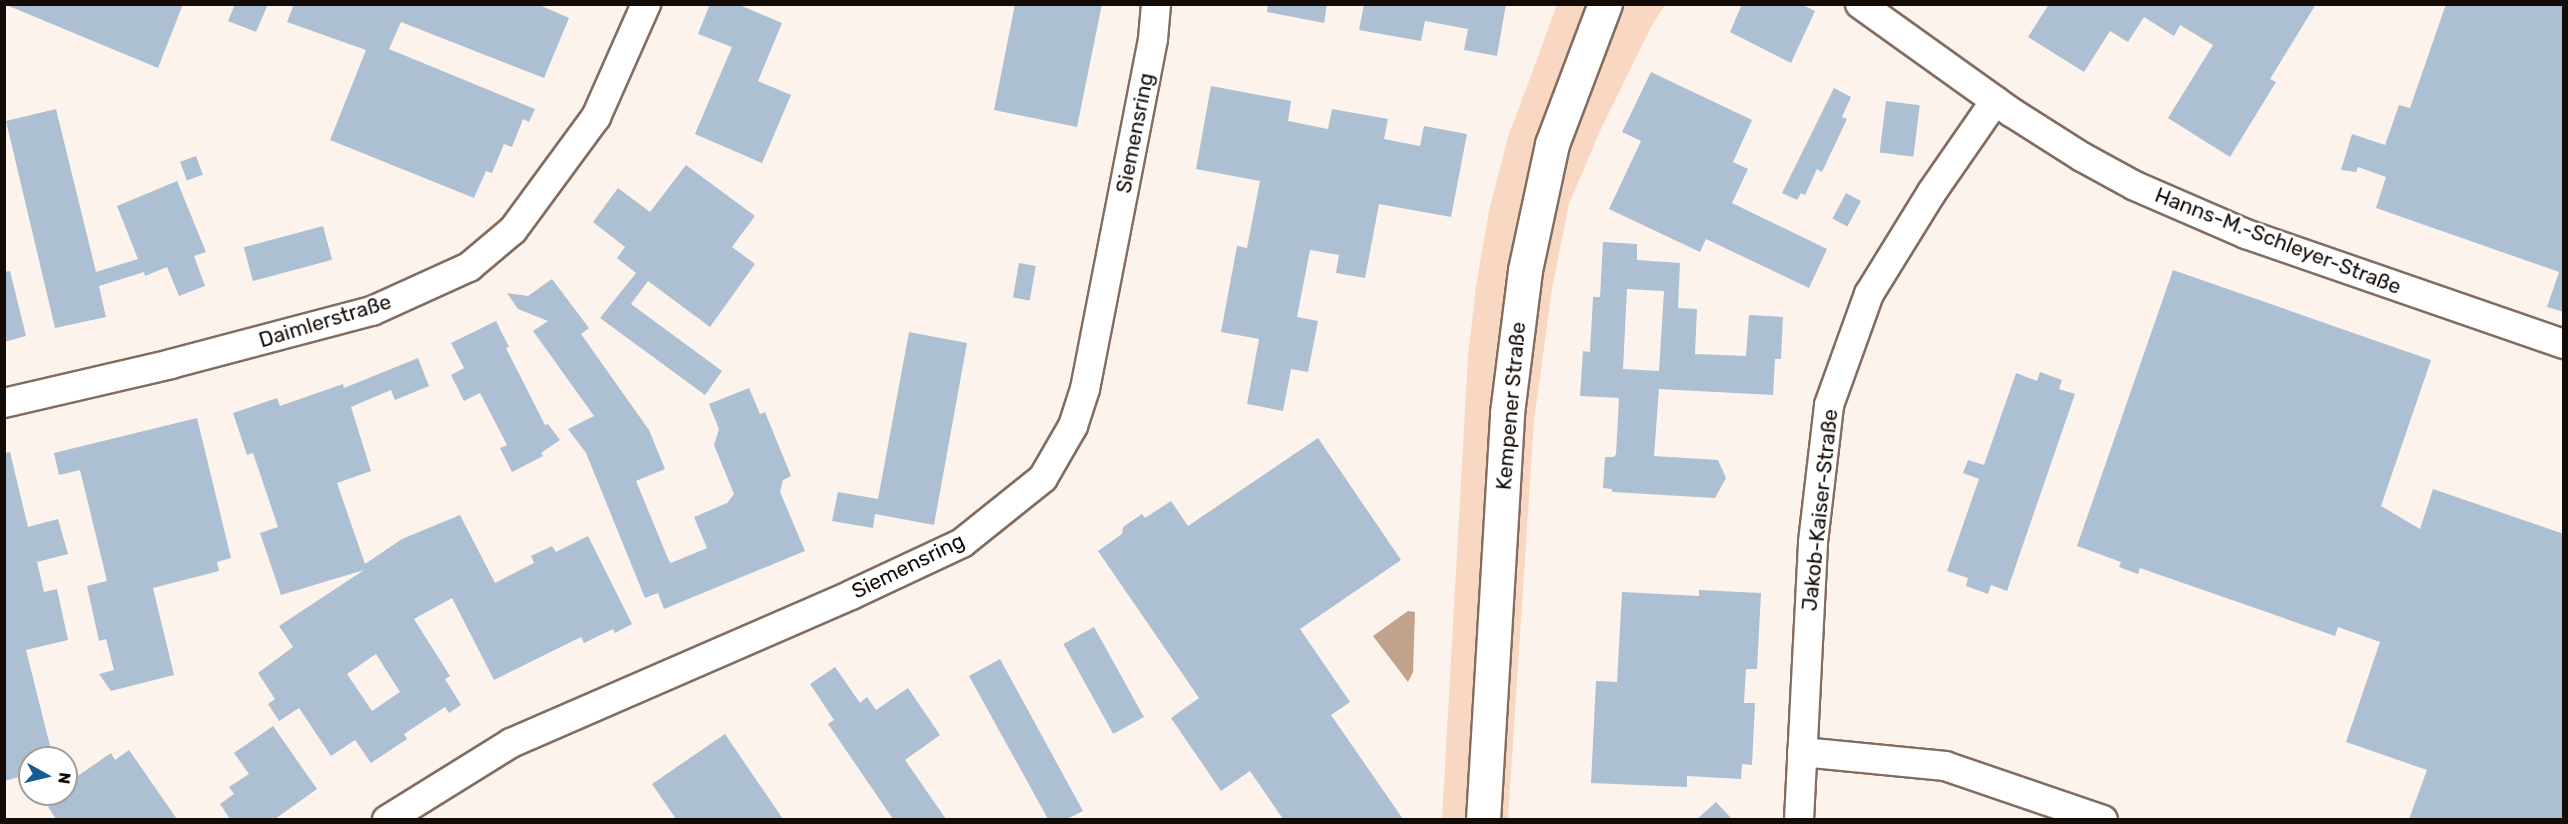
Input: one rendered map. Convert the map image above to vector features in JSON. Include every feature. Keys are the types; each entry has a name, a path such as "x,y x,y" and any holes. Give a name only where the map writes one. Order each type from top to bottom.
{"main road":[{"name":"Kempener Straße","path":"1483,819 1507,413 1525,270 1557,126 1605,4"}],"street":[{"name":"Daimlerstraße","path":"4,404 171,364 372,311 469,267 513,230 596,117 646,4"},
{"name":"Siemensring","path":"387,819 511,742 851,595 962,543 1043,478 1073,426 1085,389 1153,39 1156,4"},
{"name":"Hanns-M.-Schleyer-Straße","path":"1860,4 1995,101 2097,166 2189,211 2246,234 2564,344"},
{"name":"Jakob-Kaiser-Straße","path":"1799,819 1813,542 1829,405 1869,294 1932,192 1995,101"},
{"path":"1802,752 1945,766 2103,819"}],"shaded area":[{"path":"1557,5 1587,5 1556,85 1530,169 1467,819 1442,820 1468,356 1476,286 1489,211 1508,137"},
{"path":"1624,5 1665,5 1652,25 1600,131 1569,204 1552,289 1534,421 1508,819 1490,820 1517,421 1553,197 1578,118 1608,38"},
{"path":"1408,611 1415,612 1413,672 1408,682 1373,636"}],"building":[{"path":"4,4 183,4 158,68"},
{"path":"235,4 268,4 256,32 228,21"},
{"path":"294,4 537,4 569,18 544,78 401,22 389,49 535,109 529,122 523,119 512,147 504,144 492,173 486,171 474,198 330,140 366,50 287,22"},
{"path":"710,4 737,4 782,23 758,81 791,95 762,163 695,134 732,47 698,34"},
{"path":"1015,4 1102,4 1077,127 994,110"},
{"path":"1268,4 1327,4 1324,23 1267,12"},
{"path":"1364,4 1506,4 1497,56 1464,50 1468,29 1425,21 1421,41 1359,30"},
{"path":"1742,4 1801,4 1815,11 1791,63 1730,32"},
{"path":"2049,4 2316,4 2270,79 2276,82 2230,157 2168,118 2213,45 2180,25 2174,36 2144,17 2128,42 2110,31 2084,72 2028,37"},
{"path":"2446,4 2564,4 2564,312 2547,307 2559,272 2376,208 2386,177 2358,167 2356,172 2341,170 2352,134 2385,145 2399,105 2410,108"},
{"path":"1651,72 1752,120 1733,162 1748,169 1732,203 1827,249 1809,288 1706,239 1700,252 1609,209 1641,141 1622,132"},
{"path":"1211,86 1291,101 1288,121 1328,129 1332,109 1388,119 1384,139 1420,146 1424,126 1467,134 1451,217 1379,204 1365,278 1336,273 1339,255 1310,250 1297,317 1318,321 1308,372 1291,369 1283,411 1247,404 1259,339 1221,332 1237,246 1247,248 1260,181 1196,169"},
{"path":"1834,88 1851,97 1842,117 1847,119 1822,172 1817,169 1805,195 1801,193 1797,200 1782,193"},
{"path":"1886,101 1920,105 1913,157 1880,153"},
{"path":"56,109 96,272 138,259 117,206 177,181 206,252 194,256 205,286 179,296 167,267 145,276 144,272 99,286 106,317 55,328 6,121"},
{"path":"196,156 203,175 187,181 180,162"},
{"path":"686,165 755,216 732,247 755,264 710,327 648,281 631,304 722,371 705,395 600,318 636,273 617,258 625,247 593,222 618,188 650,212"},
{"path":"1846,193 1861,201 1847,227 1832,219"},
{"path":"323,226 332,260 253,281 244,247"},
{"path":"1603,242 1637,244 1637,260 1680,263 1678,308 1697,309 1695,354 1746,356 1749,315 1783,317 1781,359 1775,359 1773,395 1659,389 1654,456 1718,460 1726,478 1715,498 1612,492 1612,489 1603,488 1605,457 1614,457 1616,454 1619,398 1580,396 1583,351 1590,352 1593,297 1600,297","holes":["1627,289 1664,291 1659,371 1623,369"]},
{"path":"1019,263 1036,266 1030,300 1013,297"},
{"path":"2173,270 2431,360 2381,506 2420,529 2433,489 2564,534 2564,819 2409,819 2427,770 2346,742 2380,642 2338,627 2335,636 2140,568 2138,574 2119,567 2121,562 2077,546"},
{"path":"10,271 26,336 4,342 4,272"},
{"path":"552,279 589,328 581,334 649,430 665,469 636,481 669,561 671,563 707,548 694,517 727,503 734,494 714,445 719,429 709,404 749,388 760,414 765,412 791,476 783,480 780,492 805,551 664,609 658,593 645,598 586,453 568,429 594,416 533,331 548,321 518,309 507,293 528,296"},
{"path":"496,321 509,347 506,348 545,425 548,424 560,440 541,453 543,456 512,472 500,448 507,445 480,393 464,401 451,375 464,368 451,343"},
{"path":"909,332 967,343 934,525 875,514 873,528 832,521 838,492 878,499"},
{"path":"418,358 429,386 395,400 391,390 351,407 371,471 337,483 365,564 402,539 460,515 495,583 534,563 531,556 552,546 556,552 588,536 632,624 615,633 613,629 584,643 581,637 494,680 452,598 414,619 450,676 445,679 461,705 449,713 445,707 404,734 407,739 371,763 355,740 331,756 299,708 279,721 268,704 275,699 258,673 293,647 279,626 364,570 281,595 260,533 278,527 253,453 247,455 233,413 277,398 280,406 343,384 344,388","holes":["376,654 400,692 372,711 347,674"]},
{"path":"2040,372 2062,380 2059,389 2075,394 2007,591 1991,585 1988,594 1966,586 1968,578 1947,571 1979,479 1963,473 1968,460 1984,465 2016,373 2037,381"},
{"path":"197,418 231,558 217,562 219,571 153,588 174,675 111,691 99,674 114,670 106,639 99,641 87,586 107,581 80,470 59,475 54,453"},
{"path":"1318,438 1401,560 1300,629 1350,702 1331,715 1403,819 1283,819 1250,771 1221,791 1171,718 1199,698 1098,551 1122,534 1123,527 1142,514 1145,518 1171,501 1188,526"},
{"path":"10,452 28,527 58,519 68,554 37,562 44,592 57,589 68,640 26,650 50,746 18,746 18,777 4,781 4,453"},
{"path":"1699,590 1761,593 1757,669 1746,669 1744,703 1755,703 1752,765 1742,764 1741,779 1687,776 1687,787 1591,783 1596,681 1617,682 1622,592 1699,596"},
{"path":"1094,627 1144,717 1113,734 1063,644"},
{"path":"1000,659 1083,811 1067,819 1048,819 969,676"},
{"path":"835,667 860,703 867,697 876,710 908,688 940,735 905,760 946,819 893,819 828,724 834,720 810,684"},
{"path":"273,726 317,789 275,819 230,819 220,804 234,794 229,787 249,774 234,753"},
{"path":"725,734 783,819 676,819 652,784"},
{"path":"129,750 177,819 56,819 49,806 78,806 78,776 111,753 115,760"},
{"path":"1716,802 1732,819 1697,819"}]}
